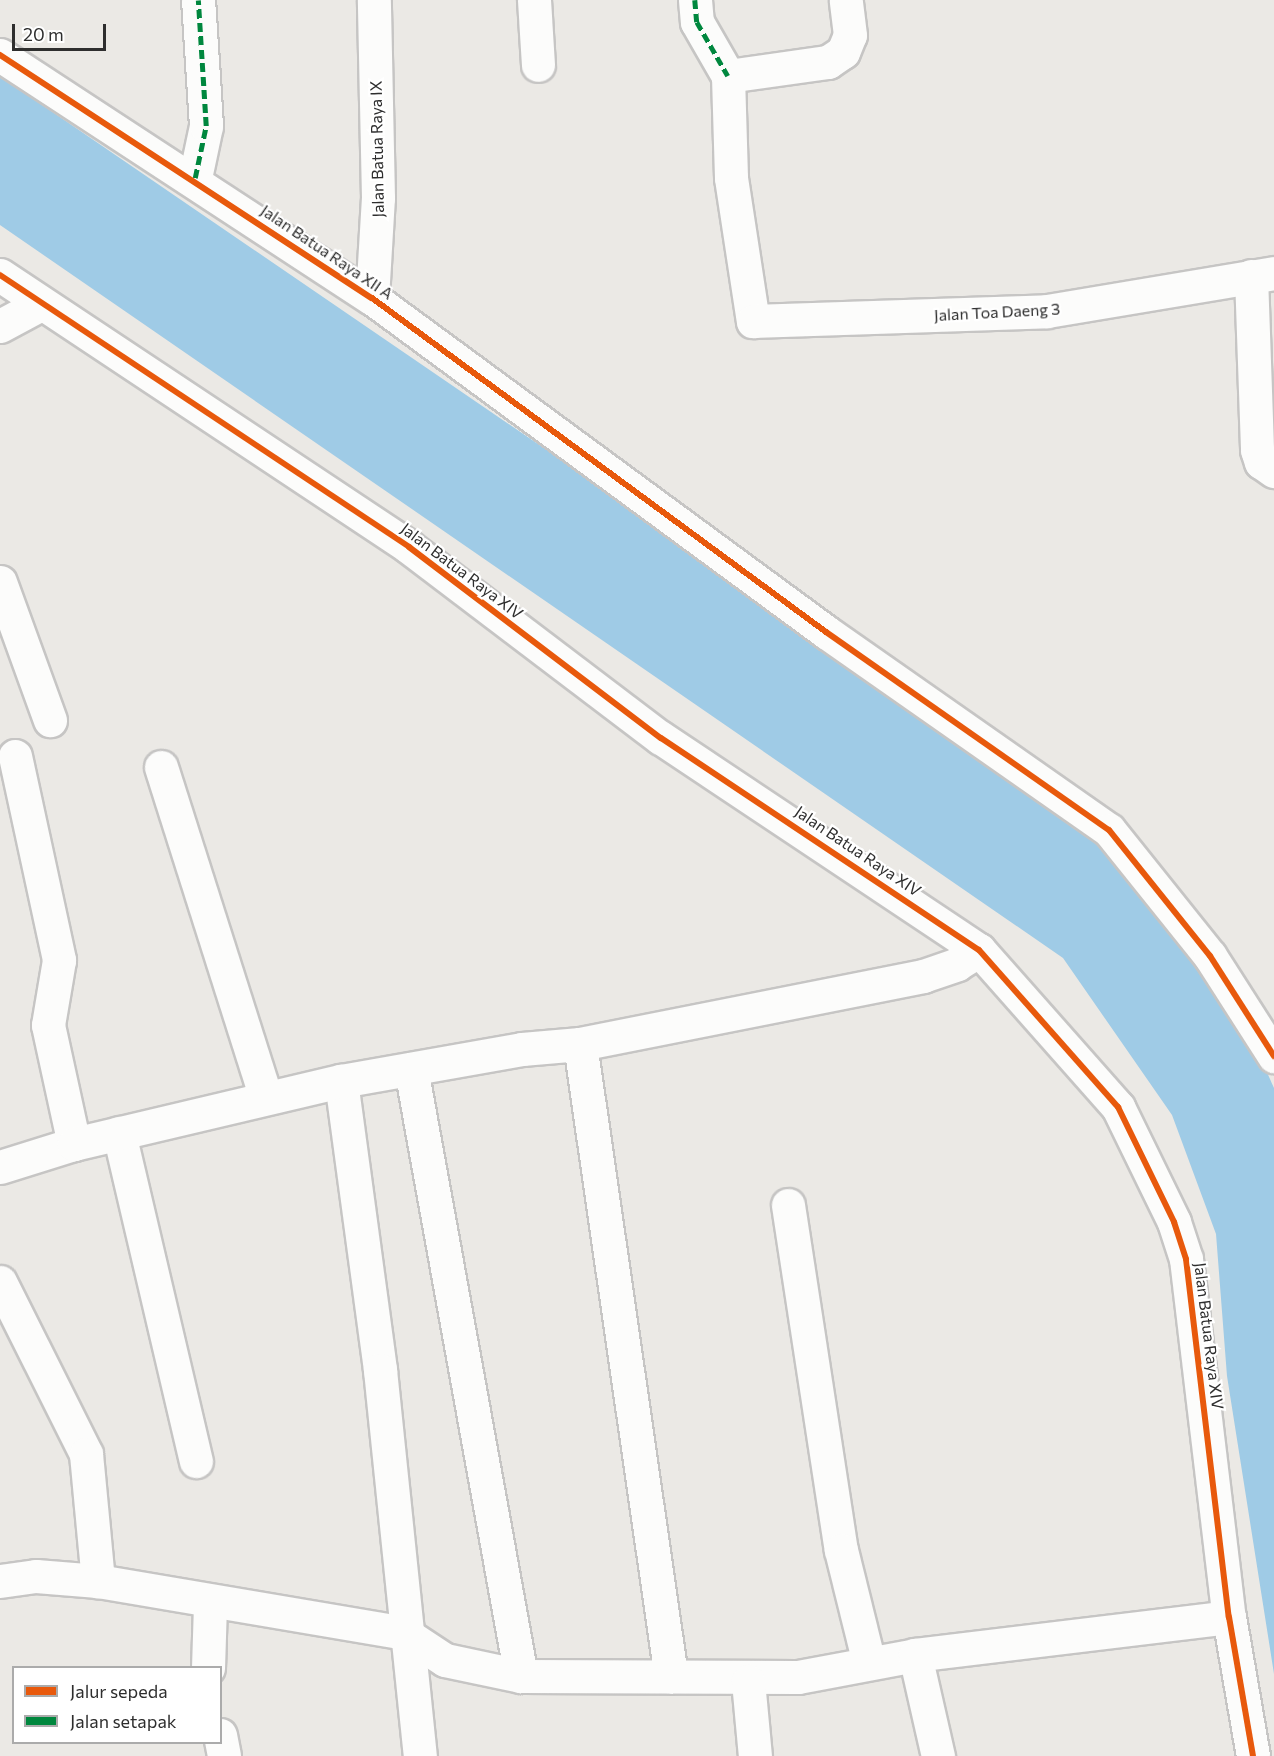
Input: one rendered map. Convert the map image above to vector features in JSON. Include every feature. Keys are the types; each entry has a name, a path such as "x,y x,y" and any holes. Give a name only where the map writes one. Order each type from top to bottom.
{"street":[{"path":"195,178 206,126 198,0"},
{"name":"Jalan Batua Raya IX","path":"372,298 378,198 375,0"},
{"path":"534,0 538,65"},
{"path":"695,0 697,22 728,76 828,62 843,52 850,35 846,0"},
{"name":"Jalan Batua Raya XII A","path":"0,55 195,178 372,298 629,486 1109,830 1210,956 1274,1056"},
{"name":"Jalan Toa Daeng 3","path":"728,76 731,178 753,321 1047,311 1263,274"},
{"path":"1263,274 1257,450 1260,462 1274,471"},
{"name":"Jalan Batua Raya XIV","path":"0,275 409,547 661,738 979,950 1118,1107 1174,1222 1193,1298 1229,1617 1253,1756"},
{"path":"0,326 41,304"},
{"path":"0,582 50,720"},
{"path":"15,756 59,960 48,1025 74,1144"},
{"path":"161,767 266,1098"},
{"path":"0,1167 74,1144 341,1081 580,1044 923,975 957,964 979,950"},
{"path":"580,1044 671,1676"},
{"path":"411,1069 521,1676"},
{"path":"341,1081 380,1370 404,1633 420,1756"},
{"path":"118,1133 196,1461"},
{"path":"788,1205 841,1550 869,1663"},
{"path":"0,1282 86,1454 98,1581"},
{"path":"0,1581 36,1576 98,1581 210,1603 404,1633 445,1660 521,1676 671,1676 748,1681 915,1655 1229,1617"},
{"path":"208,1666 210,1603"},
{"path":"915,1655 938,1756"},
{"path":"748,1681 755,1756"}],"water":[{"path":"0,76 1105,832 1246,1026 1274,1088 1274,1674 1227,1376 1216,1234 1172,1115 1063,958 0,225"}],"marked path":[{"path":"195,178 206,126 198,0"},
{"path":"695,0 697,22 728,76"}],"cycle path":[{"path":"0,55 372,298 826,632 1109,830 1210,956 1274,1056"},
{"path":"0,275 409,547 661,738 979,950 1118,1107 1174,1222 1186,1259 1229,1617 1253,1756"}]}
